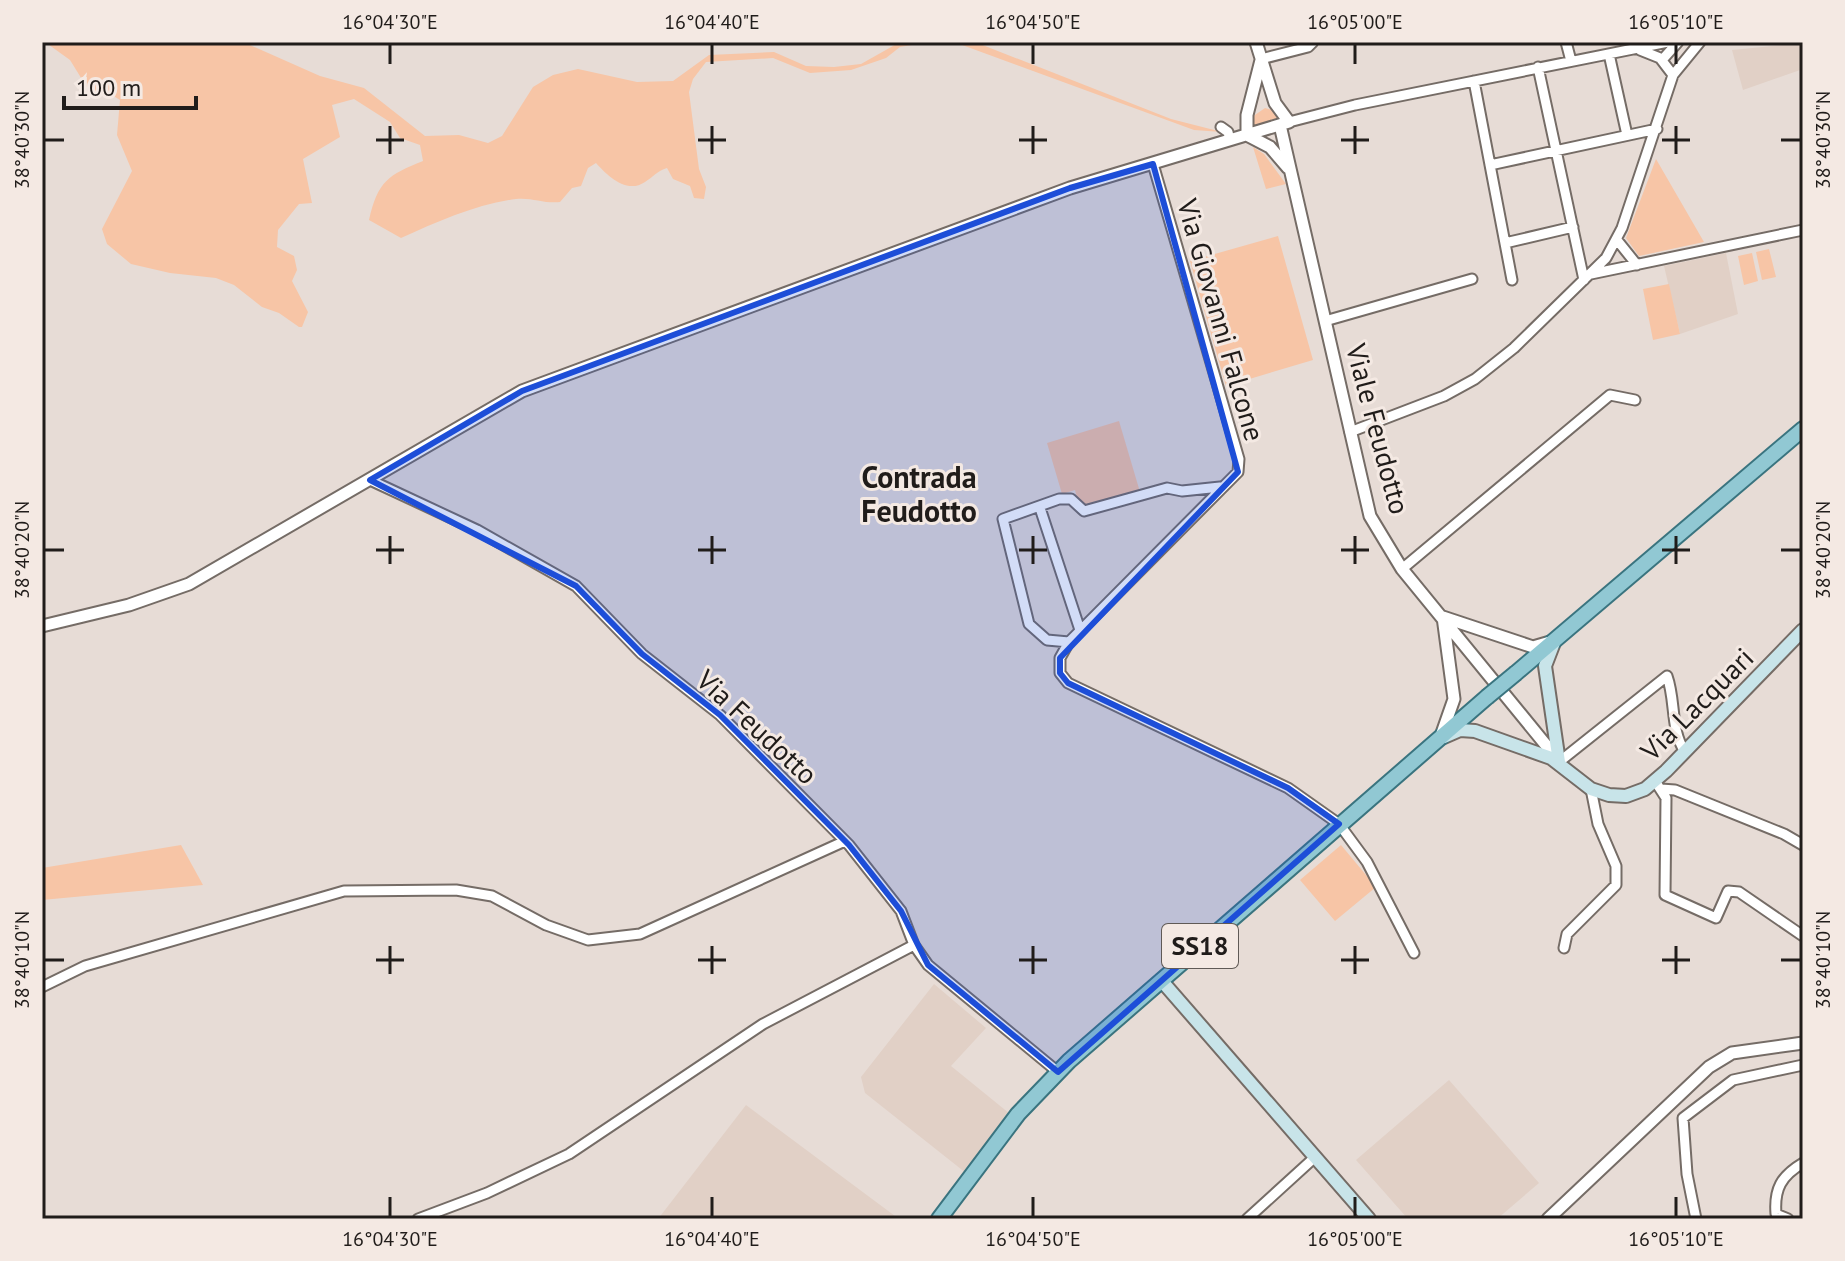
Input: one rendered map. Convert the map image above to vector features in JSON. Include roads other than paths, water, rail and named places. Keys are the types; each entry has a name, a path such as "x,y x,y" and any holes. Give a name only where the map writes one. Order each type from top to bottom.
{"main road":[{"name":"SS18","path":"939,1219 1018,1114 1058,1072 1339,824 1803,429"},
{"name":"Via Lacquari","path":"1591,789 1626,796 1658,785 1685,752 1803,630"},
{"path":"1555,640 1545,666 1559,762"},
{"path":"1438,740 1460,730 1475,731 1559,762 1591,789"},
{"path":"1161,980 1369,1219"}],"street":[{"path":"1256,42 1280,125"},
{"path":"1261,59 1308,47 1313,42"},
{"path":"1566,42 1571,61"},
{"path":"42,626 129,605 189,584 522,391 1070,188 1280,125 1664,42"},
{"path":"1662,60 1679,42"},
{"path":"1679,42 1682,62"},
{"path":"1350,432 1444,396 1475,379 1514,348 1588,277 1617,240 1673,75 1700,42"},
{"path":"1632,49 1652,52 1673,75"},
{"path":"1609,54 1627,135"},
{"path":"1247,135 1249,109 1261,59"},
{"path":"1538,67 1573,227 1588,277"},
{"path":"1474,81 1512,280"},
{"path":"1249,109 1262,103 1275,103"},
{"name":"Viale Feudotto","path":"1280,125 1370,516 1402,569 1486,671 1509,705 1559,762"},
{"path":"1221,127 1230,140"},
{"path":"1490,165 1657,129"},
{"path":"1247,135 1270,147 1288,164"},
{"name":"Via Giovanni Falcone","path":"1069,642 1238,472 1239,459 1153,164"},
{"path":"1505,243 1573,227"},
{"path":"1588,277 1803,230"},
{"path":"1617,240 1637,265"},
{"path":"1325,321 1472,279"},
{"path":"1402,569 1610,395 1635,400"},
{"name":"Via Feudotto","path":"370,480 477,530 576,586 642,654 720,715 845,841 901,911 914,945 928,965 1058,1072"},
{"path":"1220,487 1167,488 1084,511 1071,499 1059,499 1003,519 1029,624 1047,640 1069,642 1060,658 1060,673 1068,683 1288,788 1339,824 1367,862 1414,953"},
{"path":"1040,508 1080,630"},
{"path":"1438,740 1454,699 1443,617 1533,647 1555,640"},
{"path":"1559,762 1667,676 1672,691 1677,739 1685,752"},
{"path":"1658,785 1784,834 1803,845"},
{"path":"1658,785 1666,798 1665,895 1716,918 1728,891 1739,892 1803,936"},
{"path":"1564,948 1567,934 1616,885 1616,866 1598,824 1591,789"},
{"path":"42,987 85,966 344,891 456,890 492,896 546,925 588,940 640,934 845,841"},
{"path":"418,1219 487,1193 569,1154 763,1024 914,945"},
{"path":"1548,1219 1709,1067 1732,1053 1803,1043"},
{"path":"1683,1118 1733,1080 1803,1065"},
{"path":"1675,1099 1683,1118 1687,1174 1696,1219"},
{"path":"1247,1219 1314,1158"},
{"path":"1788,1219 1773,1216 1774,1198 1781,1181 1803,1163"}],"district":[{"name":"Contrada Feudotto","path":"919,495"}]}
